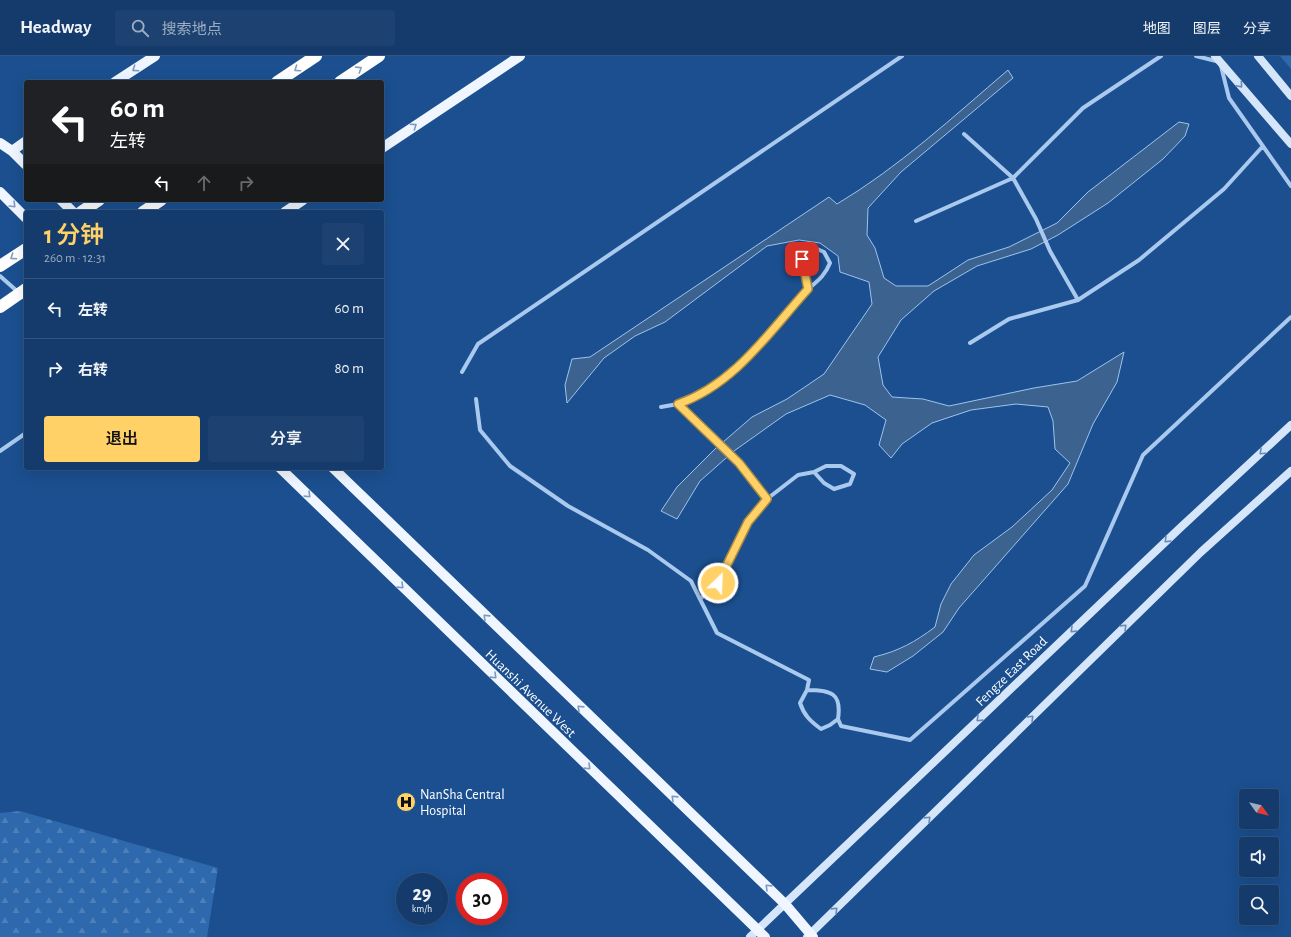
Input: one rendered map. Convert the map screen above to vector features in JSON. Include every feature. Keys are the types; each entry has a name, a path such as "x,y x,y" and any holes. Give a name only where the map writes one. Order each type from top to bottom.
{"highway":[{"path":"280,80 316,56"},
{"path":"343,80 379,56"},
{"path":"84,210 96,202"},
{"path":"146,210 158,202"},
{"path":"0,266 24,250"},
{"path":"0,307 24,290"}],"main road":[{"path":"118,80 155,56"},
{"path":"384,147 520,56"},
{"path":"1258,56 1291,96"},
{"path":"1217,59 1291,144"},
{"path":"12,151 24,142"},
{"path":"0,143 12,151 24,164"},
{"path":"0,192 24,216"},
{"path":"63,202 71,210"},
{"path":"288,210 300,202"},
{"name":"Fengze East Road","path":"750,937 761,933 785,904 1180,528 1291,425"},
{"name":"Huanshi Avenue West","path":"282,470 552,733 761,933"},
{"name":"Huanshi Avenue West","path":"335,470 785,904 810,936"},
{"path":"810,936 1201,552 1291,470"}],"street":[{"path":"462,372 478,344 902,56"},
{"path":"916,221 1013,178 1083,108 1161,56"},
{"path":"1196,56 1217,59 1229,98 1291,186"},
{"path":"964,134 1013,178 1036,219 1050,251 1078,300"},
{"path":"970,343 1010,319 1078,300 1139,260 1224,189 1263,146"},
{"path":"661,407 678,404 694,398 714,386 744,362 808,289 825,275 830,263 824,252 815,248 805,254 802,259 808,289"},
{"path":"0,276 24,297"},
{"path":"807,690 819,690 830,693 836,697 840,705 838,719 841,726 910,740 1085,586 1143,455 1291,318"},
{"path":"476,399 480,430 510,466 568,506 648,550 691,581 717,633 809,680 807,690 800,703 804,715 813,724 821,729 838,719"},
{"path":"678,404 739,463 767,499"},
{"path":"0,451 24,434"},
{"path":"700,599 718,583 748,522 767,499 798,475 814,472 826,466 841,466 854,474 850,484 834,489 824,483 814,472"}],"green space":[{"path":"1280,56 1291,56 1291,69"},
{"path":"20,811 218,868 207,937 0,937 0,813"}],"shaded area":[{"path":"1008,70 1013,78 901,172 868,208 867,235 875,248 884,278 896,286 928,286 968,260 1009,247 1057,223 1088,192 1179,122 1189,124 1185,136 1163,159 1108,203 1058,235 1031,249 977,266 934,291 901,320 878,357 883,385 892,397 923,399 949,406 1034,388 1077,381 1124,352 1117,382 1093,424 1068,484 959,608 943,632 913,656 887,672 870,669 874,657 891,652 906,645 935,627 941,604 951,584 974,555 1012,527 1052,490 1070,463 1055,449 1053,421 1048,407 1016,404 971,410 932,423 902,444 891,458 879,445 886,420 865,405 830,395 786,414 734,451 700,481 677,519 661,511 677,487 715,449 752,417 787,399 824,374 872,304 869,282 840,272 838,256 820,243 799,240 767,246 665,322 635,336 604,358 567,403 565,385 572,359 590,357 829,197 837,204 860,190 925,141"}],"place":[{"name":"NanSha Central Hospital","path":"406,802"}],"route":[{"path":"718,583 748,522 767,499 739,463 678,404 694,398 714,386 744,362 765,340 808,289 802,270 802,259"}]}
